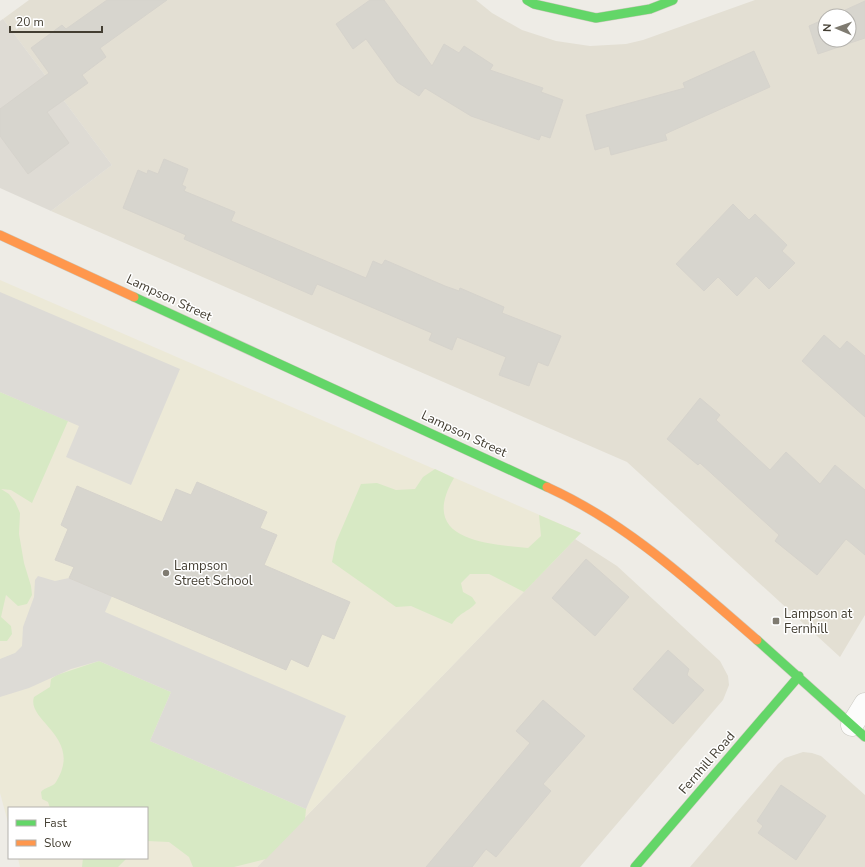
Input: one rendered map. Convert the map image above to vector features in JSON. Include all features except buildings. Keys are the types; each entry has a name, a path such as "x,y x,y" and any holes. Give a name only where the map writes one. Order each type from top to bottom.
{"main road":[{"path":"527,0 534,4 596,18 650,9 673,0"},
{"name":"Lampson Street","path":"0,235 559,492 626,532 678,572 799,676 859,731"},
{"name":"Fernhill Road","path":"635,867 799,676"}],"street":[{"path":"859,731 865,704"}],"shaded area":[{"path":"29,0 476,0 492,13 522,30 556,41 590,46 626,44 643,40 755,0 865,0 865,615 840,657 627,462 51,211 112,165 3,19"},
{"path":"3,19 112,165 51,211 0,188 0,21"},
{"path":"0,280 581,533 257,867 20,867 18,859 148,859 148,807 8,807 8,822 0,793"},
{"path":"0,292 180,369 131,485 66,457 79,426 0,392"},
{"path":"575,539 617,566 720,661 728,676 729,685 723,700 580,867 257,867"},
{"path":"38,576 55,581 69,578 112,596 105,612 346,716 306,809 150,741 171,692 99,661 71,669 29,688 0,697 0,659 15,653 22,646 23,627 34,597 35,580"},
{"path":"803,752 821,756 865,795 865,867 690,867 778,764 785,758"}],"green space":[{"path":"0,392 68,421 32,503 11,490 1,489 9,494 20,513 19,534 32,595 27,604 18,606 6,595 1,617 11,626 12,634 7,641 0,641"},
{"path":"435,469 454,478 445,498 444,514 450,526 461,534 476,540 493,544 528,548 541,536 539,515 581,533 524,592 489,574 470,574 461,583 463,592 472,597 476,603 458,617 452,624 411,606 396,607 332,562 336,542 361,484 377,483 396,490 415,489 423,477"},
{"path":"99,661 171,692 150,741 306,809 305,819 266,859 234,867 193,867 189,857 169,842 148,841 148,807 50,807 48,802 42,799 41,792 56,782 63,766 63,753 59,742 38,714 34,706 34,697 50,687 51,679 57,675"},
{"path":"83,859 126,859 118,867 82,867"}],"traffic: fast":[{"path":"527,0 534,4 596,18 650,9 673,0"},
{"path":"134,297 547,487"},
{"path":"757,640 865,737"},
{"path":"635,867 799,676"}],"traffic: slow":[{"path":"0,235 134,297"},
{"path":"547,487 604,518 631,536 683,576 757,640"}],"place":[{"name":"Lampson Street School","path":"166,573"},
{"name":"Lampson at Fernhill","path":"776,621"}]}
